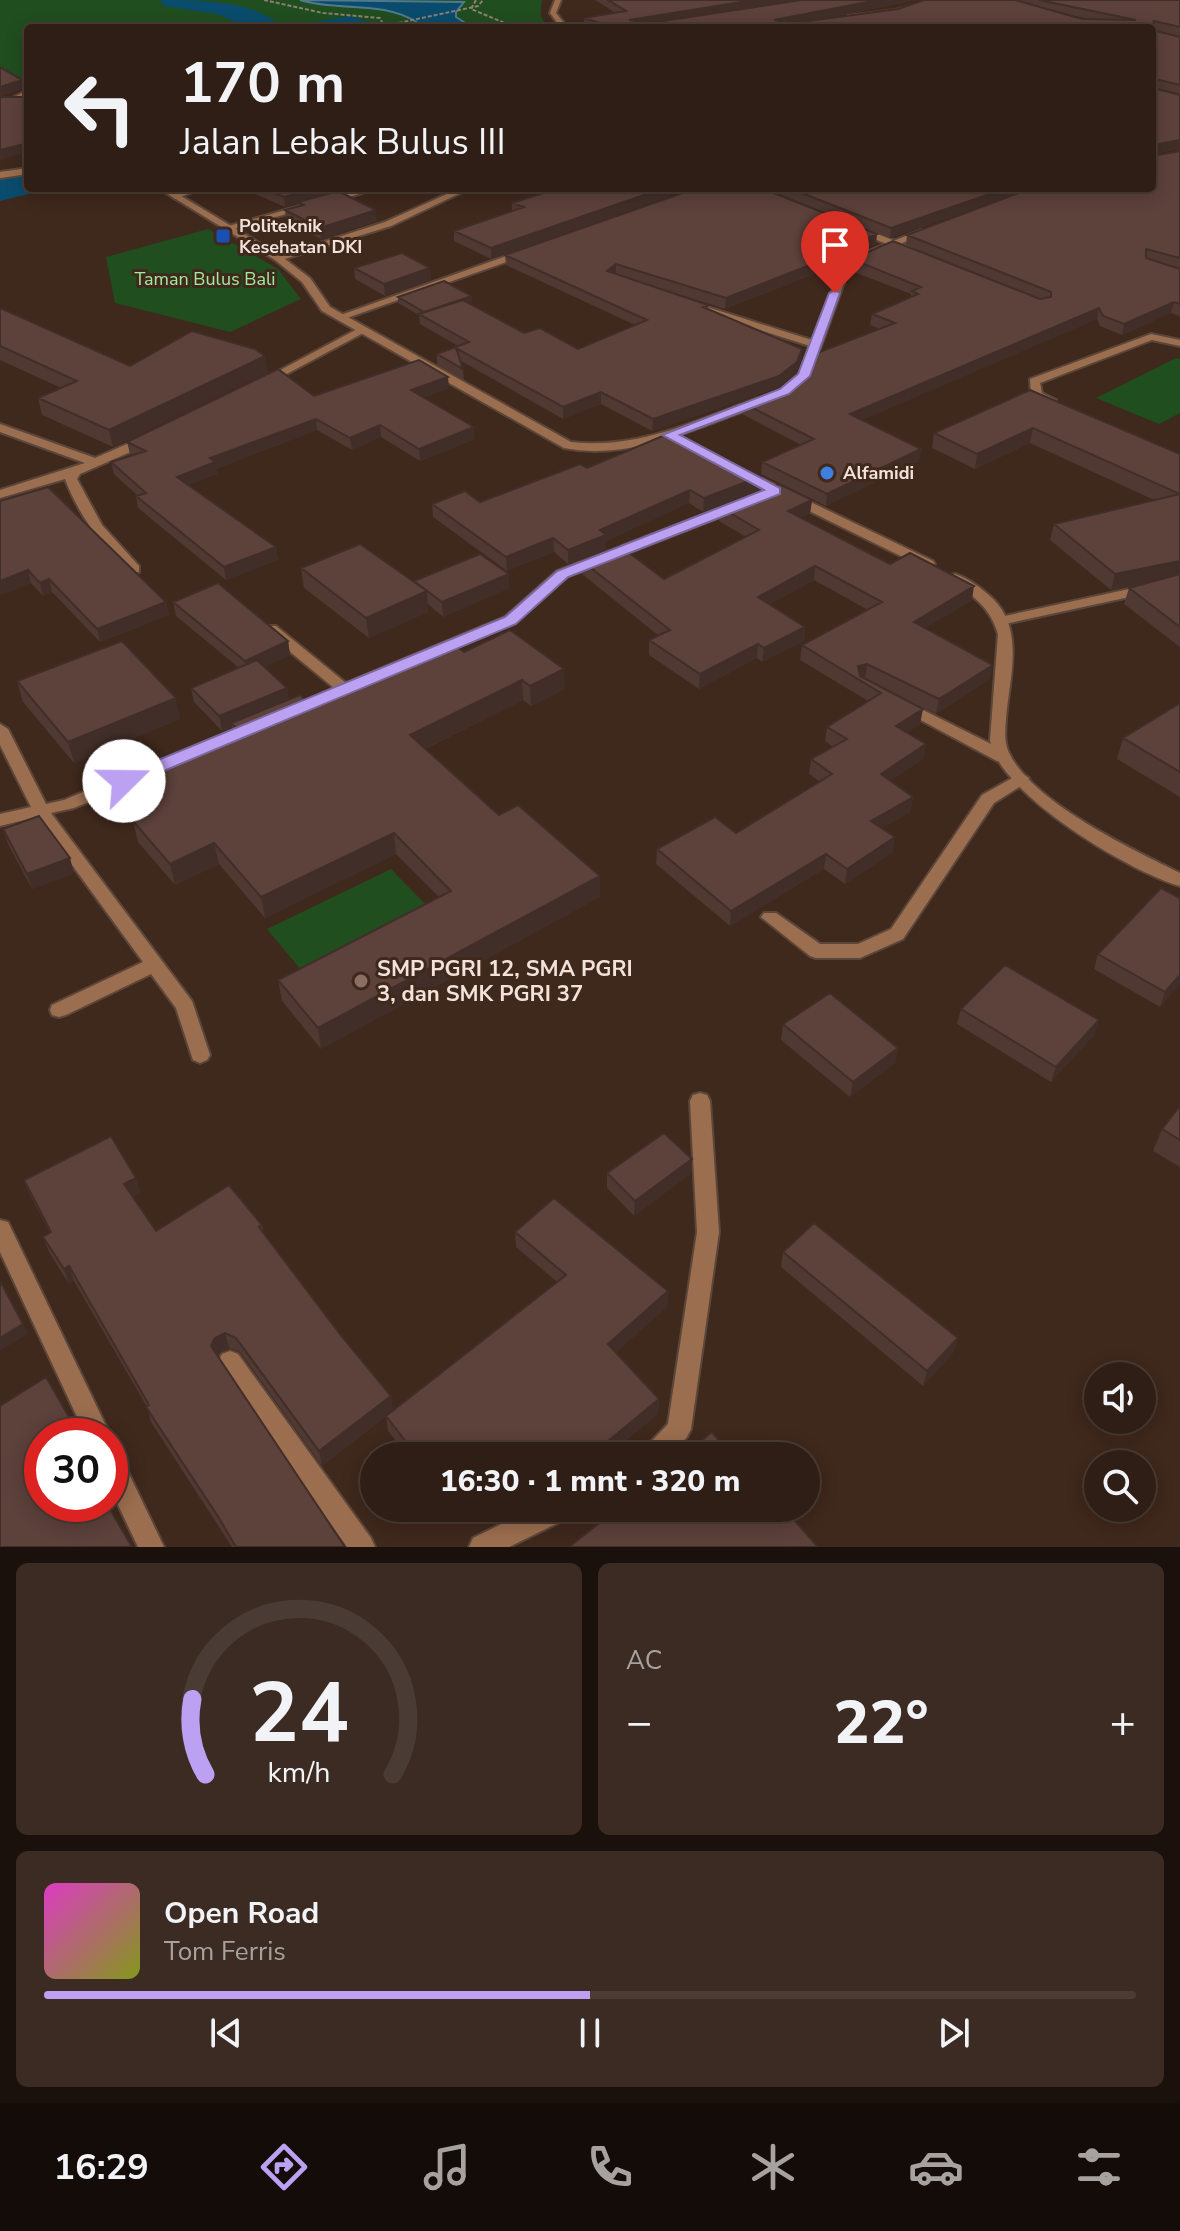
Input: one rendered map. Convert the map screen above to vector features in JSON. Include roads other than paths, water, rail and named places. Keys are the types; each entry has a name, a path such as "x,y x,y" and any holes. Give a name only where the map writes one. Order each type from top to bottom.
{"street":[{"path":"558,0 553,13 562,24"},
{"path":"840,18 896,12 940,0"},
{"path":"1,101 24,94"},
{"path":"14,99 24,101"},
{"path":"0,175 24,172"},
{"path":"168,192 278,258 306,280 326,309 568,445 597,448 675,438 770,397"},
{"path":"175,196 187,192"},
{"path":"227,228 358,192"},
{"path":"278,258 388,224 458,192"},
{"path":"850,227 921,254"},
{"path":"784,392 804,376 845,268 856,259 936,228"},
{"path":"340,317 531,251"},
{"path":"688,304 814,344"},
{"path":"252,388 361,330"},
{"path":"1065,408 1037,395 1034,381 1151,337 1180,343"},
{"path":"0,428 94,462"},
{"path":"0,494 75,472 165,432"},
{"path":"735,470 761,496 969,585 992,602 1005,620 997,742 1003,757 1021,778 1065,817 1115,848 1180,880"},
{"path":"75,472 71,479 82,510 102,538 134,569"},
{"path":"272,720 510,620 562,574 761,496"},
{"path":"1005,620 1180,582"},
{"path":"260,619 345,690"},
{"path":"892,699 1003,757"},
{"path":"0,729 41,811 185,1006 200,1055"},
{"path":"0,820 68,804 185,756"},
{"path":"770,917 816,951 860,951 897,934 988,799 1021,778"},
{"path":"59,1010 154,965"},
{"path":"667,1442 679,1429 708,1232 700,1101"},
{"path":"0,1229 89,1418"},
{"path":"230,1362 362,1547"},
{"path":"128,1499 151,1547"},
{"path":"482,1547 533,1522"}],"water":[{"path":"300,0 464,2 456,17 467,24 417,24 391,11"}],"waterway":[{"path":"173,0 235,11 262,24"},
{"path":"0,190 24,185"}],"place":[{"name":"Politeknik Kesehatan DKI","path":"223,236"},
{"name":"Alfamidi","path":"827,473"},
{"name":"SMP PGRI 12, SMA PGRI 3, dan SMK PGRI 37","path":"361,981"}],"park label":[{"name":"Taman Bulus Bali","path":"205,279"}]}
